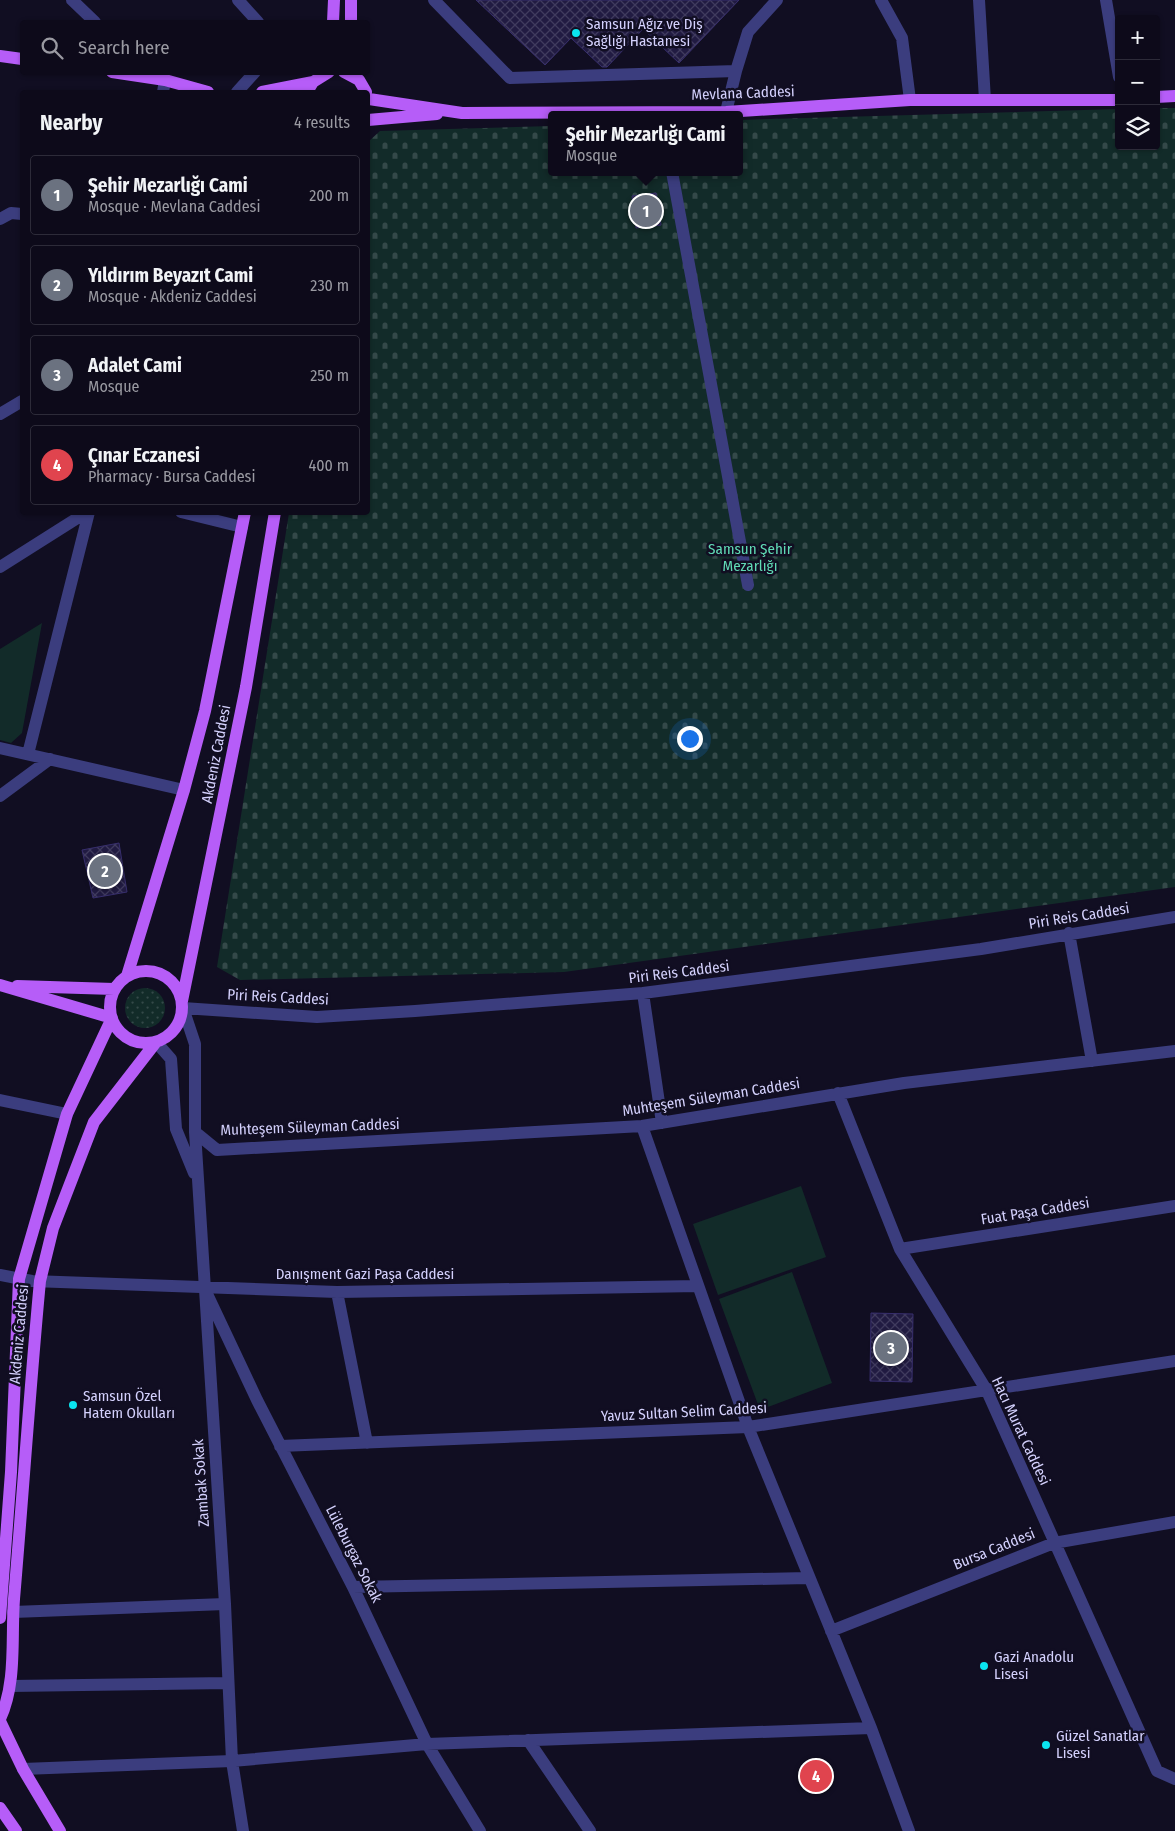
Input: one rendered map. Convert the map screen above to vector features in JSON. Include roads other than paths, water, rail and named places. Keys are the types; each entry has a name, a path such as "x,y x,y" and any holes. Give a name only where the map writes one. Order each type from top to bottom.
{"main road":[{"path":"333,20 334,0"},
{"path":"351,0 351,20"},
{"path":"0,56 20,59"},
{"path":"149,75 164,86 193,90"},
{"path":"281,90 310,87 325,75"},
{"path":"351,75 359,80 364,90"},
{"path":"1160,97 1175,96"},
{"name":"Mevlana Caddesi","path":"370,100 462,112 548,112"},
{"name":"Mevlana Caddesi","path":"741,111 910,100 1115,100"},
{"path":"370,120 462,112"},
{"name":"Akdeniz Caddesi","path":"127,976 184,790 205,711 244,515"},
{"name":"Akdeniz Caddesi","path":"182,1004 246,687 275,515"},
{"path":"146,970 158,972 168,978 176,986 182,1004 175,1029 167,1037 156,1042 145,1043 134,1041 123,1035 112,1018 110,1001 114,989 127,976 146,970"},
{"path":"0,985 114,989"},
{"path":"0,985 112,1018"},
{"name":"Akdeniz Caddesi","path":"0,1618 11,1472 30,1280 68,1114 112,1018"},
{"name":"Akdeniz Caddesi","path":"0,1720 7,1704 10,1686 30,1280 53,1228 94,1122 156,1042"},
{"path":"0,1720 23,1769 60,1831"},
{"path":"0,1808 16,1831"}],"street":[{"path":"72,0 93,20"},
{"path":"238,0 256,20"},
{"path":"434,0 510,78 736,71"},
{"path":"726,111 748,32 777,0"},
{"path":"881,0 902,38 910,100"},
{"path":"978,0 985,100"},
{"path":"1106,0 1116,60"},
{"path":"239,90 252,75"},
{"path":"673,176 748,586"},
{"path":"0,220 11,213 20,214"},
{"path":"0,414 20,402"},
{"path":"0,567 83,515"},
{"path":"28,754 87,515"},
{"path":"193,515 242,527"},
{"path":"0,748 184,790"},
{"path":"0,796 50,759"},
{"name":"Piri Reis Caddesi","path":"182,1004 318,1016 415,1011 643,993 981,949 1175,917"},
{"path":"1069,933 1092,1061"},
{"path":"643,993 662,1123"},
{"name":"Zambak Sokak","path":"182,1004 195,1044 198,1182 232,1761 244,1831"},
{"path":"156,1042 171,1059 176,1129 198,1182"},
{"name":"Muhteşem Süleyman Caddesi","path":"196,1132 217,1150 642,1126 904,1083 1175,1052"},
{"name":"Hacı Murat Caddesi","path":"838,1094 900,1249 987,1391 1157,1771 1175,1779"},
{"path":"0,1100 68,1114"},
{"path":"642,1126 748,1427 808,1578 871,1728 909,1831"},
{"name":"Fuat Paşa Caddesi","path":"900,1249 1175,1206"},
{"name":"Danışment Gazi Paşa Caddesi","path":"0,1275 30,1280 337,1292 698,1286"},
{"name":"Lüleburgaz Sokak","path":"204,1288 280,1446 353,1587 427,1744 480,1831"},
{"path":"337,1292 367,1443"},
{"name":"Yavuz Sultan Selim Caddesi","path":"280,1446 748,1427 1175,1361"},
{"name":"Bursa Caddesi","path":"831,1631 1054,1543 1175,1522"},
{"path":"353,1587 808,1578"},
{"path":"13,1612 224,1604"},
{"path":"10,1686 228,1683"},
{"path":"23,1769 232,1761 427,1744 871,1728"},
{"path":"528,1740 590,1831"}],"place":[{"name":"Samsun Ağız ve Diş Sağlığı Hastanesi","path":"576,33"},
{"name":"Şehir Mezarlığı Cami","path":"646,211"},
{"name":"Yıldırım Beyazıt Cami","path":"105,871"},
{"name":"Adalet Cami","path":"891,1348"},
{"name":"Samsun Özel Hatem Okulları","path":"73,1405"},
{"name":"Gazi Anadolu Lisesi","path":"984,1666"},
{"name":"Güzel Sanatlar Lisesi","path":"1046,1745"},
{"name":"Çınar Eczanesi","path":"816,1776"}],"park label":[{"name":"Samsun Şehir Mezarlığı","path":"750,558"}]}
